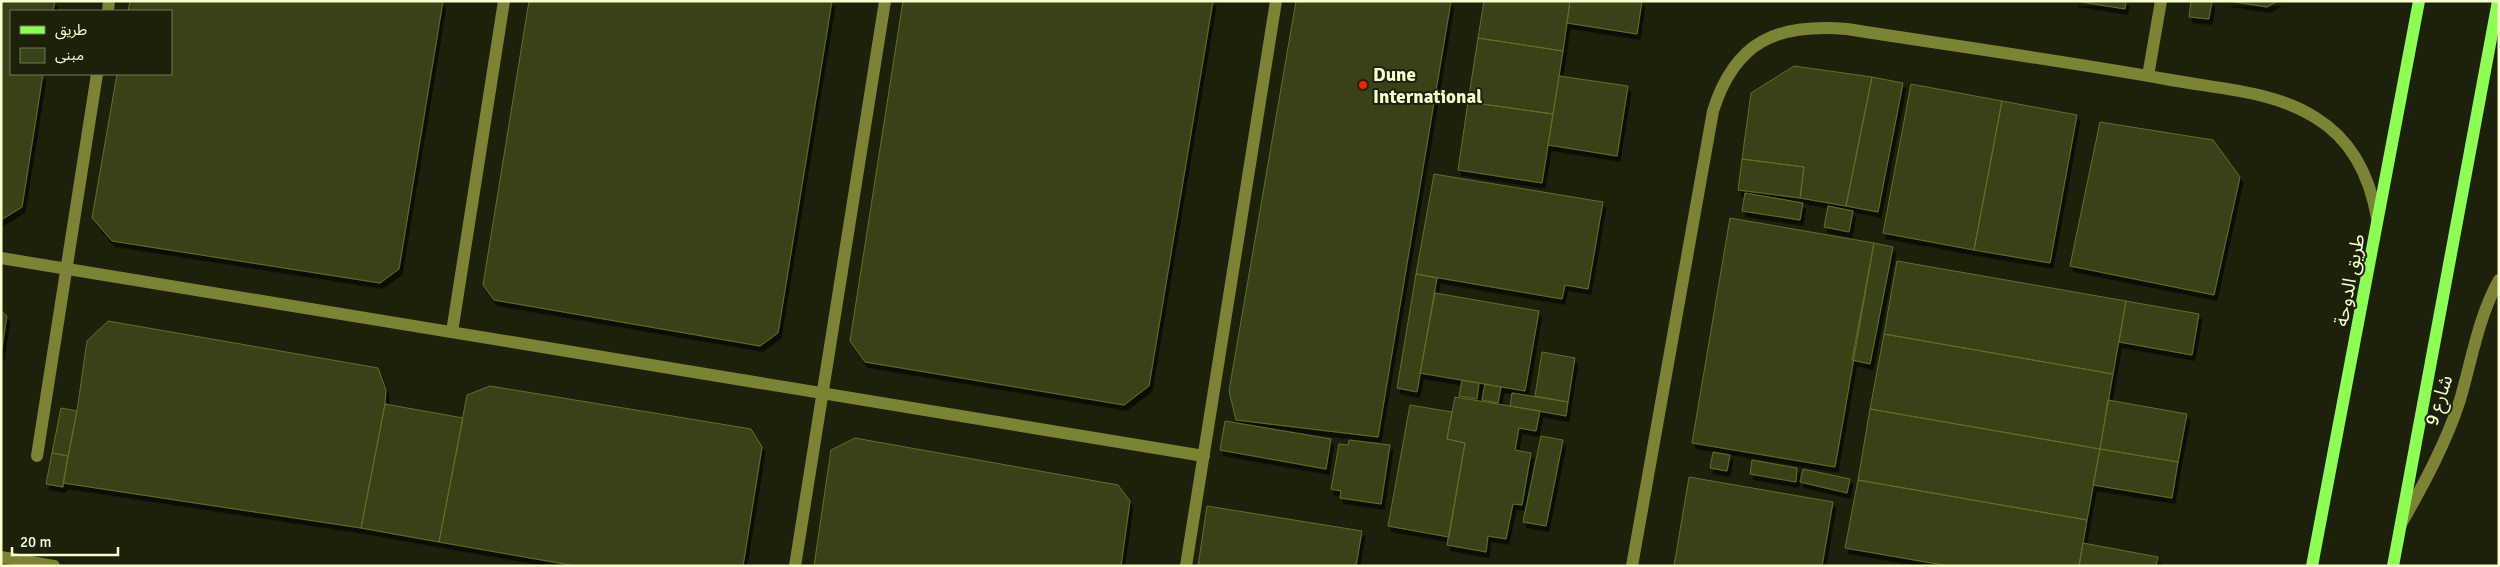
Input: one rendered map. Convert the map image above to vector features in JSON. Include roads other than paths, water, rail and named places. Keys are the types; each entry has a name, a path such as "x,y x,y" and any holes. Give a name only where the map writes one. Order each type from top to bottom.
{"main road":[{"name":"طريق الدوحة","path":"2312,566 2419,1"},
{"path":"2393,566 2498,1"}],"street":[{"path":"452,332 504,1"},
{"path":"795,566 885,1"},
{"path":"1186,566 1276,1"},
{"path":"2148,76 2160,1"},
{"path":"1632,566 1713,111 1720,88 1733,67 1750,49 1771,37 1794,28 1818,26 1847,29 2148,76 2277,99 2318,119 2336,133 2352,153 2365,174 2374,198 2378,225"},
{"path":"37,456 97,75"},
{"path":"1,258 1204,456"},
{"name":"شارع 9","path":"2400,526 2424,485 2443,443 2460,400 2480,323 2499,280"},
{"path":"1,557 54,566"}],"place":[{"name":"Dune International","path":"1363,85"}]}
